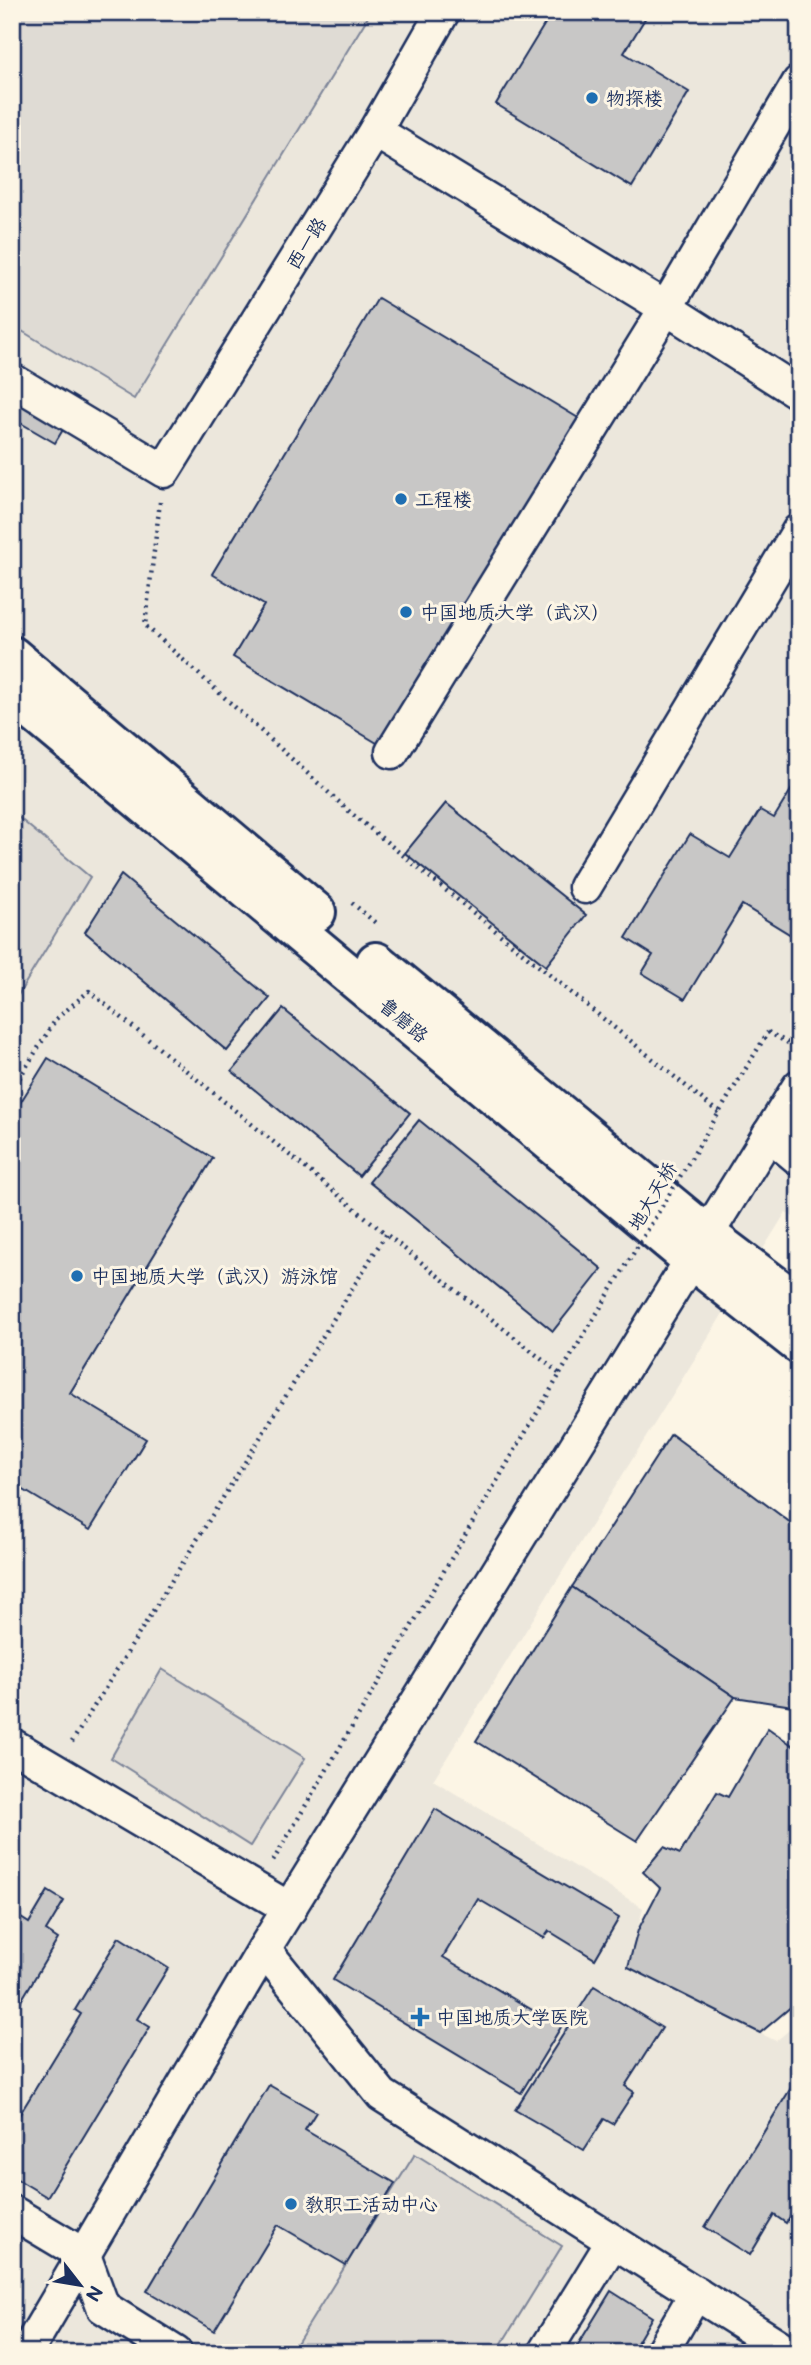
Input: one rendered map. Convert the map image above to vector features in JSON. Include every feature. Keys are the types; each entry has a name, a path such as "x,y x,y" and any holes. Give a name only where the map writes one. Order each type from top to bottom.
{"main road":[{"name":"鲁磨路","path":"12,656 327,921 699,1246 799,1344"},
{"name":"鲁磨路","path":"12,694 699,1246 799,1304"}],"street":[{"name":"西一路","path":"164,471 375,131 443,12"},
{"path":"392,752 666,308 799,82"},
{"path":"375,131 666,308 799,393"},
{"path":"12,380 164,471"},
{"path":"585,887 799,530"},
{"path":"26,2353 264,1949 799,1086"},
{"path":"769,1134 799,1159"},
{"path":"12,1745 290,1909"},
{"path":"264,1949 382,2095 790,2353"},
{"path":"12,2212 84,2255 103,2307 176,2353"},
{"path":"544,2353 613,2241"},
{"path":"661,2353 696,2294"}],"path":[{"path":"164,471 145,625 351,813 719,1113"},
{"path":"12,1090 56,1019 89,992 560,1374"},
{"name":"地大天桥","path":"256,1889 560,1374 768,1032 799,1049"},
{"path":"55,1770 386,1234"}],"shaded area":[{"name":"中国地质大学（武汉）","path":"12,12 799,12 799,1221 786,1212 433,1780 643,1908 628,1968 776,2041 799,2022 799,2353 12,2353"},
{"path":"12,12 371,12 134,399 12,325"},
{"path":"12,812 90,877 12,1005"},
{"path":"162,1669 305,1758 250,1846 111,1758"},
{"path":"415,2154 562,2246 496,2353 291,2353"}],"building":[{"name":"物探楼","path":"552,12 649,12 624,53 689,92 632,187 496,104"},
{"name":"工程楼","path":"378,298 590,425 392,752 233,657 264,605 212,574"},
{"path":"12,377 73,413 55,443 12,418"},
{"path":"799,777 799,933 796,938 742,905 685,999 642,973 653,955 626,938 690,834 730,858 760,810 774,818"},
{"path":"446,803 586,915 546,966 405,853"},
{"path":"121,875 270,998 227,1051 85,932"},
{"path":"283,1009 410,1113 359,1176 232,1071"},
{"name":"中国地质大学（武汉）游泳馆","path":"48,1058 213,1158 70,1393 146,1439 90,1530 12,1483 12,1116"},
{"path":"419,1120 602,1269 553,1331 369,1182"},
{"path":"671,1434 799,1529 799,1707 735,1697 572,1587"},
{"path":"572,1587 735,1697 637,1841 476,1741"},
{"path":"768,1728 799,1750 799,2000 760,2033 628,1967 638,1930 660,1888 643,1872 664,1847 680,1854 717,1792 728,1797"},
{"path":"435,1809 619,1918 595,1959 549,1931 544,1938 478,1899 443,1957 561,2027 521,2093 333,1980"},
{"path":"48,1891 64,1901 46,1931 58,1939 12,2016 12,1925 18,1916 29,1923"},
{"path":"119,1937 168,1968 137,2019 150,2027 47,2197 12,2176 12,2127 81,2014 75,2010"},
{"path":"594,1986 662,2028 625,2086 634,2092 613,2124 604,2119 584,2150 515,2110"},
{"path":"799,2075 799,2202 786,2223 774,2215 750,2255 705,2227"},
{"name":"教职工活动中心","path":"269,2085 316,2112 305,2130 395,2183 346,2265 278,2225 214,2331 147,2291"},
{"path":"611,2291 652,2317 631,2353 573,2353"}],"place":[{"name":"物探楼","path":"592,98"},
{"name":"工程楼","path":"401,499"},
{"name":"中国地质大学（武汉）","path":"406,612"},
{"name":"中国地质大学（武汉）游泳馆","path":"77,1276"},
{"name":"中国地质大学医院","path":"420,2017"},
{"name":"教职工活动中心","path":"291,2204"}]}
